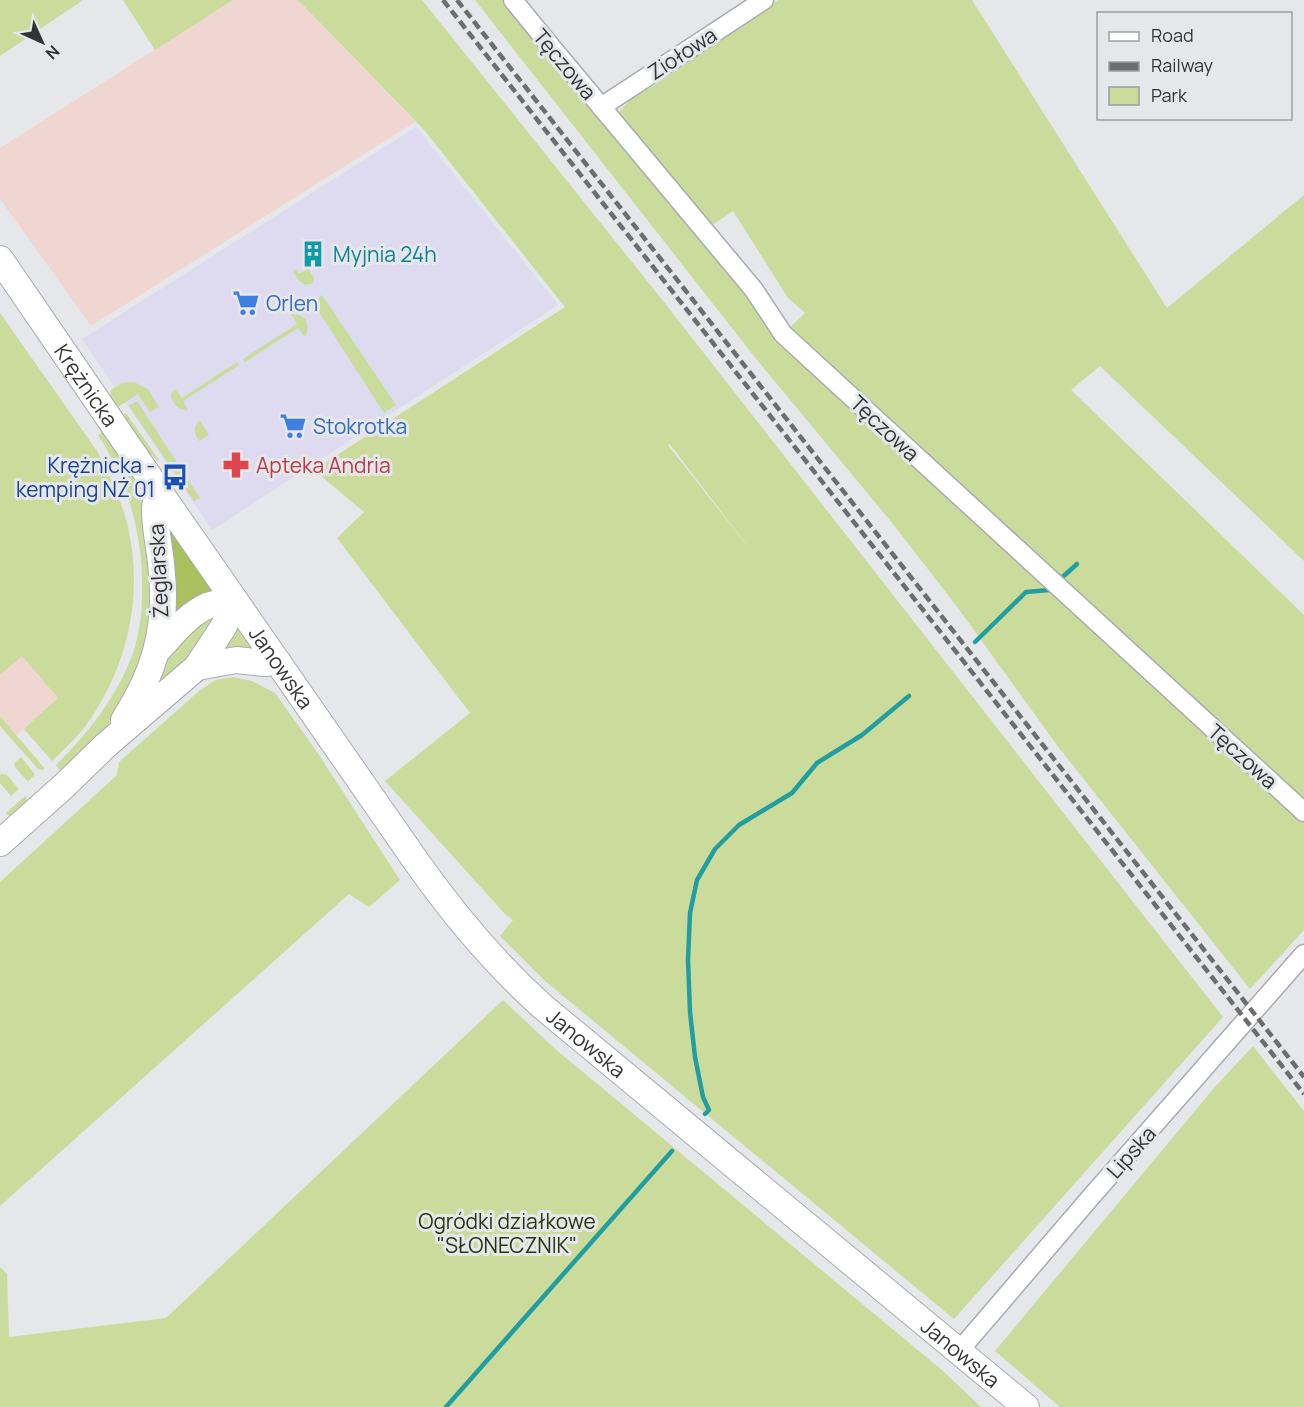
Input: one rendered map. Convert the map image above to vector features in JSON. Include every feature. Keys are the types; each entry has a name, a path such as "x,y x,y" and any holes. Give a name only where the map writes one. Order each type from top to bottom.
{"street":[{"name":"Tęczowa","path":"513,0 754,290 783,334 1304,812"},
{"name":"Ziołowa","path":"601,106 764,0"},
{"name":"Krężnicka","path":"0,260 234,600"},
{"name":"Żeglarska","path":"106,745 143,688 157,651 163,606 163,576 154,507 159,492"},
{"name":"Żeglarska","path":"157,651 200,609 234,600"},
{"name":"Żeglarska","path":"0,843 106,745 197,667 224,626 234,600"},
{"name":"Janowska","path":"234,600 432,883 471,933 512,978 588,1045 1026,1407"},
{"path":"197,667 236,660 278,662"},
{"name":"Lipska","path":"959,1351 1304,954"}],"shaded area":[{"path":"233,0 298,0 415,122 91,326 0,199 0,148"},
{"path":"416,127 558,305 212,530 82,339"},
{"path":"22,656 59,699 16,735 0,716 0,675"}],"green space":[{"path":"0,0 83,0 0,56"},
{"path":"123,0 233,0 155,50"},
{"path":"298,0 422,0 660,297 1223,1017 954,1319 545,981 500,936 513,920 505,914 385,781 470,713 337,538 364,512 314,470 565,307 425,131","holes":["668,445 672,447 755,556"]},
{"path":"475,0 508,0 781,336 805,313 788,298 733,211 708,228 616,115 631,99 778,0 972,0 1167,308 1304,195 1304,561 1100,366 1071,390 1304,615 1304,930 1250,989 1059,748 958,608 893,524 757,360"},
{"path":"296,269 299,274 308,269 314,278 313,283 301,282 293,272"},
{"path":"322,295 396,405 384,413 317,309 317,301"},
{"path":"0,313 97,451 122,508 128,527 132,554 134,580 132,607 121,658 99,706 84,728 52,761 24,729 58,698 22,656 0,675"},
{"path":"291,314 303,317 307,323 306,335 304,336 298,328 245,362 243,359 297,324"},
{"path":"237,362 239,365 183,401 188,410 179,408 174,403 171,394 175,389 182,398"},
{"path":"134,382 148,389 159,407 150,412 138,394 115,409 110,400 111,390 122,383"},
{"path":"137,401 200,498 194,501 129,406"},
{"path":"126,413 158,461 140,444 122,416"},
{"path":"200,421 209,435 199,441 195,430"},
{"path":"103,432 128,468 139,490 155,555 149,642 123,705 112,723 62,773 56,765 90,727 119,685 133,653 141,617 142,574 137,532 118,472 98,435"},
{"path":"167,522 215,591 167,635"},
{"path":"216,612 209,641 150,697 160,670 175,644 190,627"},
{"path":"236,619 259,649 211,658"},
{"path":"233,677 252,681 275,693 317,752 400,880 369,907 349,894 0,1206 0,882 117,775 119,762 199,691 215,680"},
{"path":"0,716 45,769 38,769 0,726"},
{"path":"21,757 35,774 28,782 15,767 14,763"},
{"path":"2,774 6,774 19,789 11,796 0,783"},
{"path":"25,796 28,806 14,817 10,817 6,813"},
{"name":"Ogródki działkowe \"SŁONECZNIK\"","path":"503,1000 554,1048 943,1371 981,1407 0,1407 0,1267 7,1274 9,1337 166,1318"},
{"path":"1253,1046 1304,1111 1304,1407 1060,1407 995,1351 1214,1088"}],"waterway":[{"path":"1058,581 1077,564"},
{"path":"975,642 1026,592 1049,590 1052,587"},
{"path":"705,1114 709,1110 703,1097 695,1057 688,960 690,913 697,880 715,849 739,825 792,793 817,763 862,735 909,696"},
{"path":"446,1407 672,1151"}],"railway":[{"path":"443,0 1304,1094"},
{"path":"457,0 1304,1077"}],"place":[{"name":"Myjnia 24h","path":"313,254"},
{"name":"Orlen","path":"246,303"},
{"name":"Stokrotka","path":"293,426"},
{"name":"Apteka Andria","path":"236,465"},
{"name":"Krężnicka - kemping NŻ 01","path":"175,477"}]}
